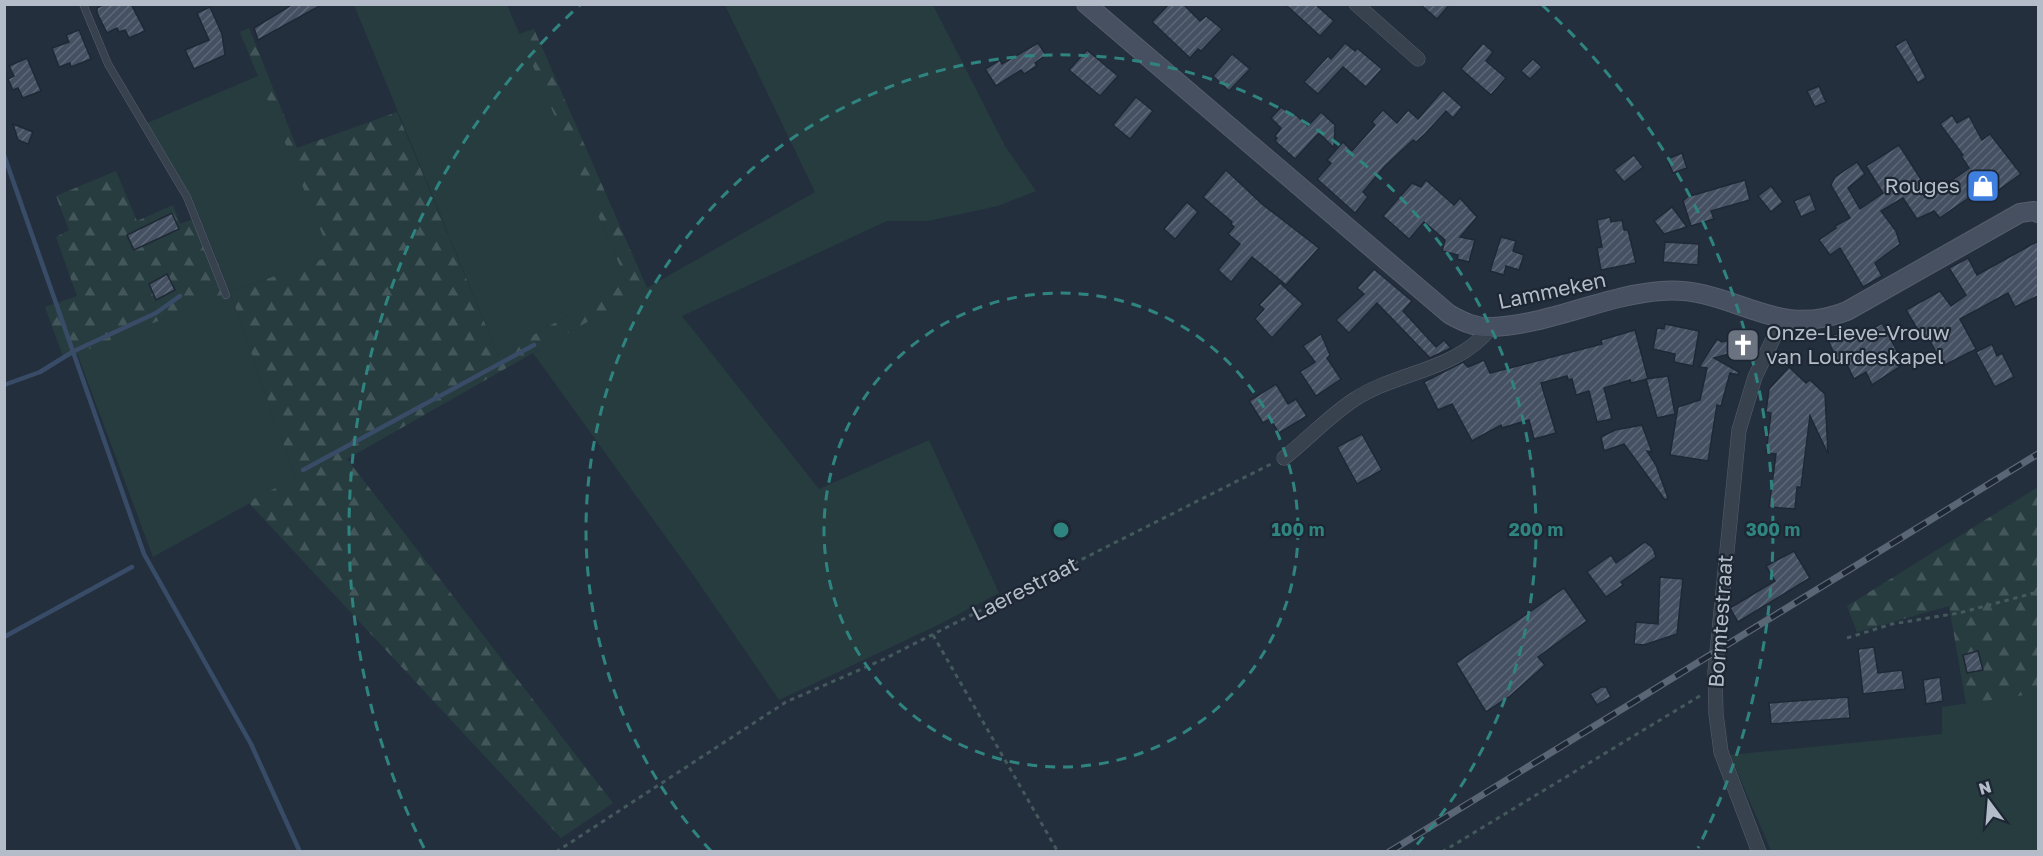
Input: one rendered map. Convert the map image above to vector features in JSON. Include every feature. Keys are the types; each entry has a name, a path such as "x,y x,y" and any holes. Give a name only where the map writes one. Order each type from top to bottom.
{"street":[{"name":"Lammeken","path":"1086,4 1449,314 1462,322 1491,327 1640,294 1674,290 1714,297 1782,320 1800,322 1828,318 1847,311 2001,223 2020,213 2037,208"},
{"path":"1356,4 1418,59"},
{"name":"Bormtestraat","path":"1759,852 1724,761 1718,734 1715,687 1717,628 1740,430 1755,377 1782,320"},
{"path":"1284,458 1355,399 1448,360 1481,340 1491,327"}],"lane":[{"path":"83,4 108,64 187,197 226,295"}],"path":[{"name":"Laerestraat","path":"556,852 786,702 933,635 1284,458"},
{"path":"1847,638 1892,624 1959,613 2038,592"},
{"path":"933,635 1058,852"},
{"path":"1442,852 1715,687"}],"green space":[{"path":"354,5 507,5 627,282 498,355"},
{"path":"725,5 933,5 1005,146 1036,191 998,206 928,221 887,221 682,316 819,489 929,440 999,593 940,624 779,700 694,576 533,353 815,192"},
{"path":"249,28 297,148 397,112 498,355 627,282 519,34 534,29 647,288 347,459 613,803 561,838 248,502 295,478 230,292 331,256 240,32"},
{"path":"258,76 332,256 230,292 191,196 147,123"},
{"path":"116,171 137,221 173,205 180,224 199,217 230,292 64,359 45,307 77,296 56,237 69,230 56,196"},
{"path":"230,292 295,478 153,557 77,353"},
{"path":"2038,487 2038,693 1966,704 1949,606 1857,632 1847,606"},
{"path":"2038,693 2038,851 1771,851 1730,755 1942,734 1942,707"}],"building":[{"path":"105,4 131,4 145,31 129,38 125,30 119,32 117,28 107,33 97,13 97,8"},
{"path":"293,4 323,4 258,40 254,28"},
{"path":"1169,4 1183,4 1200,21 1206,16 1222,29 1201,51 1198,49 1190,58 1152,22"},
{"path":"1285,4 1315,4 1334,21 1320,36"},
{"path":"1420,4 1450,4 1437,19"},
{"path":"210,7 222,34 225,55 194,69 185,50 209,40 197,13"},
{"path":"79,30 91,59 71,67 70,63 59,67 52,48 69,42 66,35"},
{"path":"1906,39 1926,78 1918,83 1895,46"},
{"path":"1038,43 1046,55 1035,63 1037,66 1024,74 1021,70 996,86 985,69 1000,60 1002,64"},
{"path":"1345,43 1355,51 1357,48 1382,69 1366,87 1343,67 1318,94 1304,82 1328,56 1331,59"},
{"path":"1483,43 1493,52 1486,61 1506,78 1491,95 1461,69"},
{"path":"1087,50 1118,76 1100,96 1069,70"},
{"path":"1232,54 1250,69 1229,91 1213,76"},
{"path":"27,58 41,91 23,98 18,88 13,90 8,79 14,76 9,66"},
{"path":"1533,59 1542,67 1530,79 1521,71"},
{"path":"1819,86 1826,102 1815,107 1807,91"},
{"path":"1443,90 1462,107 1453,118 1446,111 1425,134 1416,142 1413,140 1385,166 1363,192 1368,197 1355,213 1317,179 1331,163 1327,160 1343,142 1352,151 1375,125 1372,122 1383,110 1397,123 1408,110 1418,119"},
{"path":"1136,97 1153,111 1130,139 1113,125"},
{"path":"1281,107 1293,116 1295,114 1308,126 1321,112 1335,125 1334,148 1319,133 1295,159 1275,141 1277,138 1275,136 1281,128 1271,118"},
{"path":"1952,115 1957,123 1969,116 1982,140 1990,134 2021,174 1986,199 1980,190 1940,218 1934,211 1917,219 1903,198 1881,211 1896,231 1900,244 1875,263 1882,276 1863,287 1840,248 1830,255 1819,240 1836,228 1835,226 1850,218 1831,185 1835,177 1857,162 1865,174 1848,188 1860,209 1883,193 1866,166 1899,145 1931,195 1969,168 1961,156 1963,155 1940,124"},
{"path":"13,124 33,132 28,144 18,140"},
{"path":"1682,153 1687,168 1673,173 1667,159"},
{"path":"1634,155 1643,167 1624,182 1614,170"},
{"path":"1226,170 1262,204 1319,248 1286,285 1252,257 1231,282 1218,270 1240,244 1228,234 1234,227 1232,222 1203,197"},
{"path":"1426,180 1454,205 1460,198 1477,217 1460,237 1475,240 1469,262 1457,259 1458,255 1442,251 1445,240 1424,222 1409,239 1383,216 1412,183 1421,187"},
{"path":"1745,180 1750,200 1711,211 1714,219 1691,226 1683,201 1687,197"},
{"path":"1771,186 1783,202 1771,212 1758,196"},
{"path":"1810,194 1816,210 1801,217 1794,201"},
{"path":"1187,202 1198,212 1175,239 1164,229"},
{"path":"1672,207 1687,227 1664,234 1654,221"},
{"path":"172,213 179,229 134,250 127,235"},
{"path":"1610,217 1611,222 1622,220 1624,230 1628,230 1636,263 1601,270 1597,248 1602,247 1597,220"},
{"path":"1501,237 1516,241 1513,251 1524,255 1519,270 1506,266 1504,275 1490,271"},
{"path":"2038,241 2038,296 2015,307 2008,293 1960,319 1976,349 1943,366 1929,339 1925,342 1906,310 1940,291 1951,306 1966,295 1949,268 1968,258 1977,275"},
{"path":"1665,242 1699,244 1698,265 1663,262"},
{"path":"1374,269 1412,301 1403,311 1436,347 1444,340 1451,348 1430,358 1377,303 1349,333 1336,320 1364,294 1357,288"},
{"path":"167,274 175,290 156,300 149,284"},
{"path":"1280,283 1303,304 1272,338 1255,319 1264,309 1259,305"},
{"path":"1882,323 1904,364 1872,385 1866,372 1854,379 1844,359 1838,362 1827,338 1845,330 1850,342"},
{"path":"1665,324 1699,331 1693,366 1674,362 1675,354 1653,349 1657,328 1664,329"},
{"path":"1635,330 1648,379 1631,383 1630,380 1604,388 1612,419 1597,422 1589,391 1576,395 1572,379 1568,380 1567,376 1541,383 1556,433 1534,439 1529,420 1502,428 1501,425 1472,441 1452,404 1438,410 1424,382 1463,362 1468,367 1484,360 1490,373 1602,344 1601,340"},
{"path":"1321,334 1330,355 1327,358 1341,379 1316,396 1300,372 1315,362 1303,346"},
{"path":"1742,337 1747,349 1714,358 1739,372 1738,375 1730,373 1721,406 1717,405 1708,461 1670,455 1678,407 1700,400 1707,368 1699,367 1717,339 1722,342"},
{"path":"1992,344 1997,356 2002,353 2014,377 1995,387 1976,352"},
{"path":"1789,367 1806,383 1810,380 1825,394 1828,454 1810,416 1801,487 1797,487 1795,509 1769,507 1776,454 1766,453 1771,413 1766,412 1769,389"},
{"path":"1668,376 1675,414 1657,418 1646,379"},
{"path":"1276,384 1288,404 1296,399 1307,416 1279,433 1270,419 1263,423 1249,401"},
{"path":"1642,425 1652,452 1647,451 1656,465 1668,498 1665,500 1624,444 1604,451 1601,437 1615,430"},
{"path":"1362,434 1382,470 1357,484 1337,447"},
{"path":"1645,542 1653,548 1656,557 1621,582 1623,585 1606,597 1587,572 1611,555 1616,563"},
{"path":"1794,551 1810,578 1738,622 1730,608 1775,581 1766,566"},
{"path":"1660,577 1683,579 1677,634 1644,645 1634,644 1636,622 1658,624"},
{"path":"1564,588 1587,621 1538,657 1545,665 1509,697 1486,712 1456,663"},
{"path":"1874,647 1878,673 1902,670 1905,689 1863,694 1858,649"},
{"path":"1978,651 1983,670 1967,673 1963,655"},
{"path":"1940,677 1943,701 1926,704 1923,680"},
{"path":"1601,687 1606,687 1611,697 1597,705 1590,694"},
{"path":"1848,697 1850,718 1771,724 1769,703"}],"waterway":[{"path":"4,155 144,554 251,744 300,852"},
{"path":"4,385 40,372 74,351 156,313 180,296"},
{"path":"303,470 534,345"},
{"path":"4,637 132,567"}],"railway":[{"path":"1389,852 2038,454"}],"place":[{"name":"Rouges","path":"1983,186"},
{"name":"Onze-Lieve-Vrouw van Lourdeskapel","path":"1743,345"}]}
